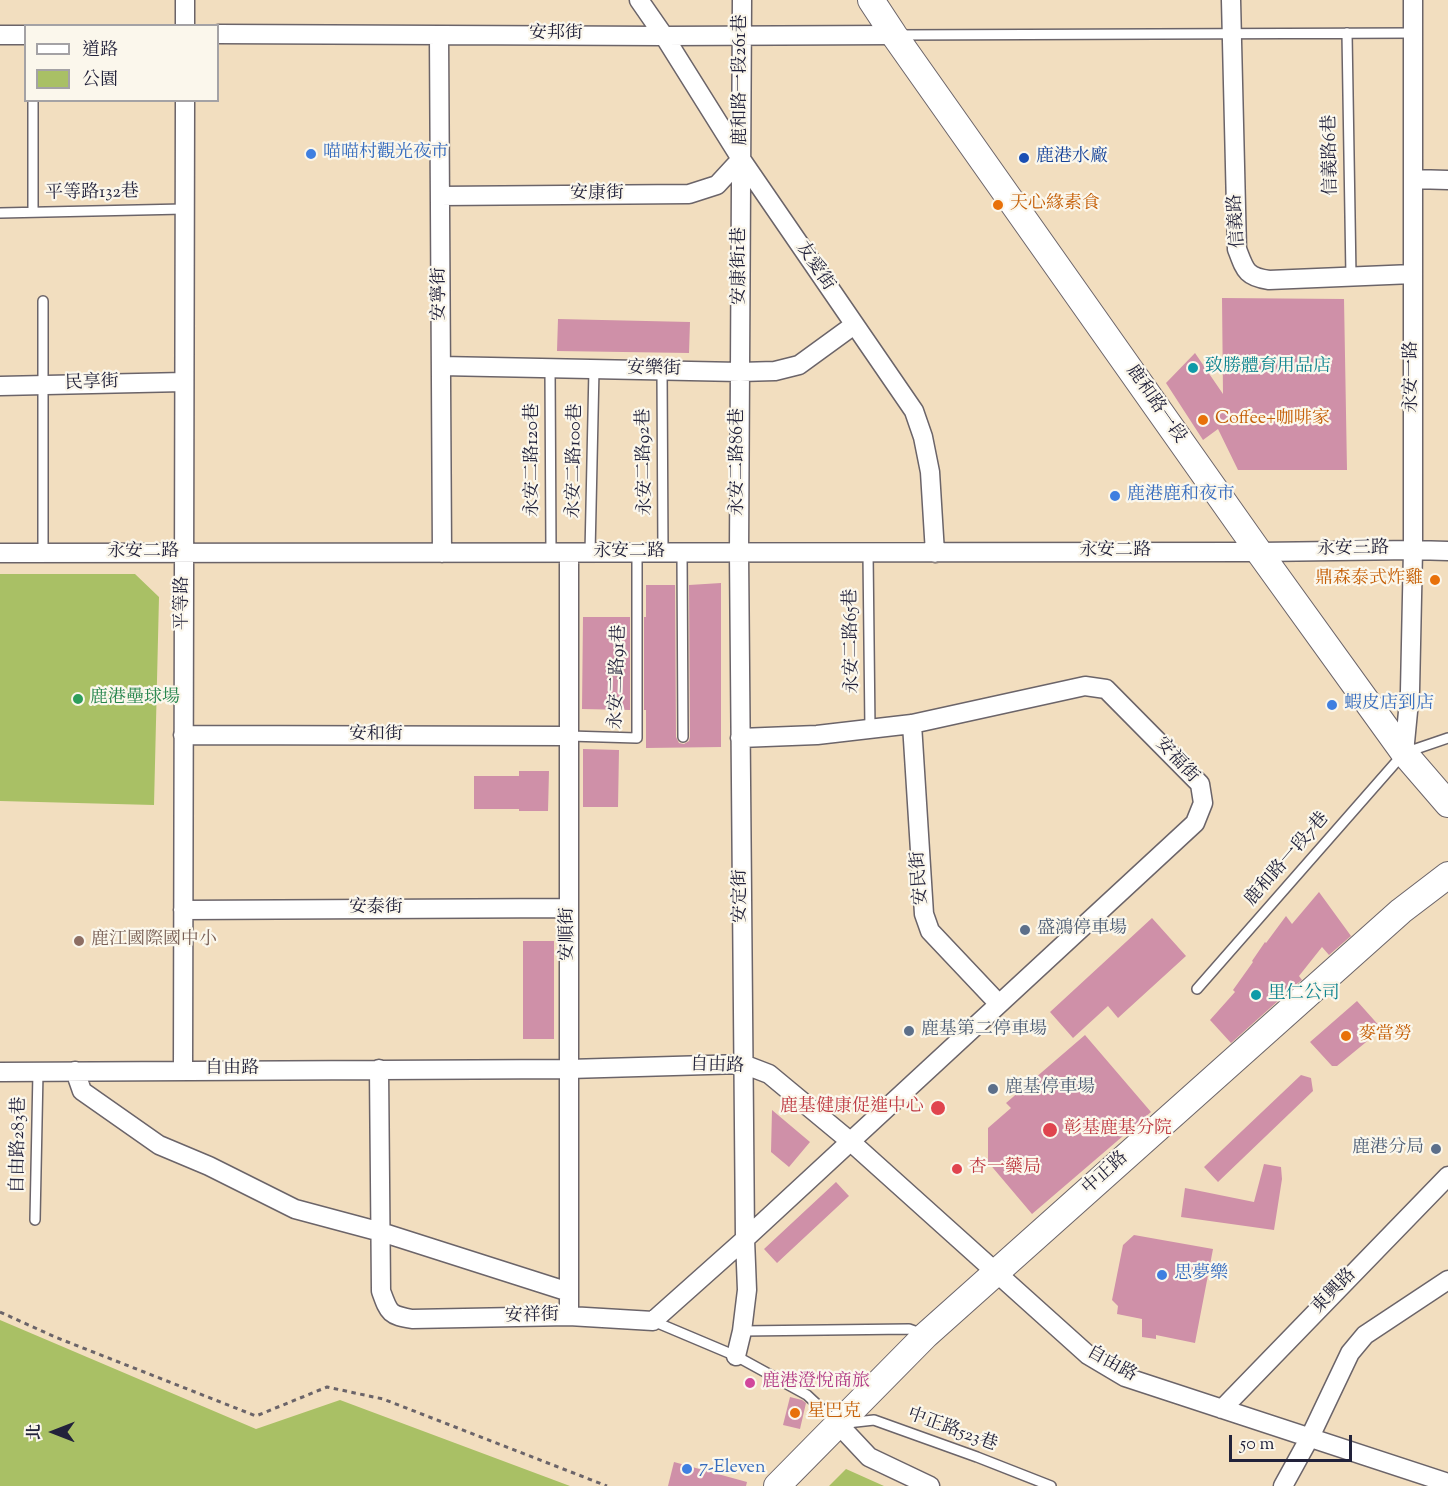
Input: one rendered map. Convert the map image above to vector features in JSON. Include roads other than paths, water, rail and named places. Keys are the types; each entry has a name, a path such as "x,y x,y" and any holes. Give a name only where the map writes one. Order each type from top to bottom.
{"main road":[{"name":"鹿和路一段","path":"871,0 1259,552 1404,753 1448,804"},
{"name":"中正路","path":"777,1486 926,1335 1401,911 1448,876"}],"street":[{"path":"185,0 185,24"},
{"name":"友愛街","path":"639,0 741,159 914,411 930,472 935,553"},
{"name":"鹿和路一段261巷","path":"741,159 742,0"},
{"name":"信義路","path":"1231,0 1237,249 1244,268 1255,278 1269,280 1413,274"},
{"name":"永安一路","path":"1404,753 1410,691 1413,549 1413,0"},
{"name":"安邦街","path":"219,33 894,35"},
{"path":"0,35 24,35"},
{"name":"安寧街","path":"439,35 442,553"},
{"name":"平等路","path":"183,1070 185,102"},
{"name":"安康街","path":"440,196 689,194 717,184 741,159"},
{"name":"安康街1巷","path":"740,372 741,159"},
{"path":"1413,179 1448,180"},
{"name":"安樂街","path":"441,366 775,371 799,365 854,325"},
{"name":"永安二路86巷","path":"739,553 740,372"},
{"name":"民享街","path":"0,386 184,382"},
{"name":"永安三路","path":"1259,552 1413,549 1448,551"},
{"name":"永安二路","path":"0,554 1259,552"},
{"name":"安順街","path":"560,553 569,736 568,1316"},
{"name":"安定街","path":"736,1356 742,1331 747,1290 739,553"},
{"name":"安福街","path":"740,738 818,735 912,724 1085,686 1106,689 1200,784 1203,803 1196,823 851,1142"},
{"name":"安民街","path":"912,724 924,914 930,931 999,1004"},
{"name":"安和街","path":"183,735 569,736"},
{"name":"安泰街","path":"183,910 569,908"},
{"name":"自由路","path":"0,1071 569,1069 743,1064 769,1074 851,1142 1088,1355 1125,1377 1448,1483"},
{"name":"安祥街","path":"379,1070 381,1291 387,1308 396,1316 412,1319 568,1316 653,1321"},
{"path":"75,1071 82,1091 159,1145 209,1166 295,1209 381,1232 568,1292"},
{"path":"653,1321 851,1142"},
{"name":"東興路","path":"1222,1408 1448,1176"},
{"path":"1282,1486 1310,1437 1350,1353 1365,1335 1448,1280"},
{"path":"838,1424 869,1457 930,1486"}],"lane":[{"name":"信義路6巷","path":"1347,33 1351,277"},
{"path":"894,35 1414,33"},
{"path":"33,102 33,212"},
{"name":"平等路132巷","path":"0,213 184,209"},
{"path":"43,301 43,554"},
{"name":"永安二路120巷","path":"550,368 560,553"},
{"name":"永安二路100巷","path":"590,553 594,369"},
{"name":"永安二路92巷","path":"662,370 663,553"},
{"name":"永安二路91巷","path":"569,736 638,738 638,553"},
{"path":"682,553 682,737"},
{"name":"永安二路65巷","path":"868,553 870,730"},
{"path":"1404,753 1448,738"},
{"name":"鹿和路一段7巷","path":"1197,989 1404,753"},
{"name":"自由路283巷","path":"34,1220 38,1072"},
{"path":"653,1321 736,1356 807,1395 838,1424"},
{"path":"742,1331 909,1329 926,1335"},
{"name":"中正路523巷","path":"838,1424 874,1420 977,1456 1052,1486"}],"place":[{"name":"喵喵村觀光夜市","path":"311,154"},
{"name":"鹿港水廠","path":"1024,158"},
{"name":"天心緣素食","path":"998,205"},
{"name":"致勝體育用品店","path":"1193,368"},
{"name":"Coffee+咖啡家","path":"1203,420"},
{"name":"鹿港鹿和夜市","path":"1115,496"},
{"name":"鼎森泰式炸雞","path":"1435,580"},
{"name":"鹿港壘球場","path":"78,699"},
{"name":"蝦皮店到店","path":"1332,705"},
{"name":"盛鴻停車場","path":"1025,930"},
{"name":"鹿江國際國中小","path":"79,941"},
{"name":"里仁公司","path":"1256,995"},
{"name":"鹿基第二停車場","path":"909,1031"},
{"name":"麥當勞","path":"1346,1036"},
{"name":"鹿基停車場","path":"993,1089"},
{"name":"鹿基健康促進中心","path":"938,1108"},
{"name":"彰基鹿基分院","path":"1050,1130"},
{"name":"鹿港分局","path":"1436,1149"},
{"name":"杏一藥局","path":"957,1169"},
{"name":"思夢樂","path":"1162,1275"},
{"name":"鹿港澄悅商旅","path":"750,1383"},
{"name":"星巴克","path":"795,1413"},
{"name":"7-Eleven","path":"687,1469"}]}
